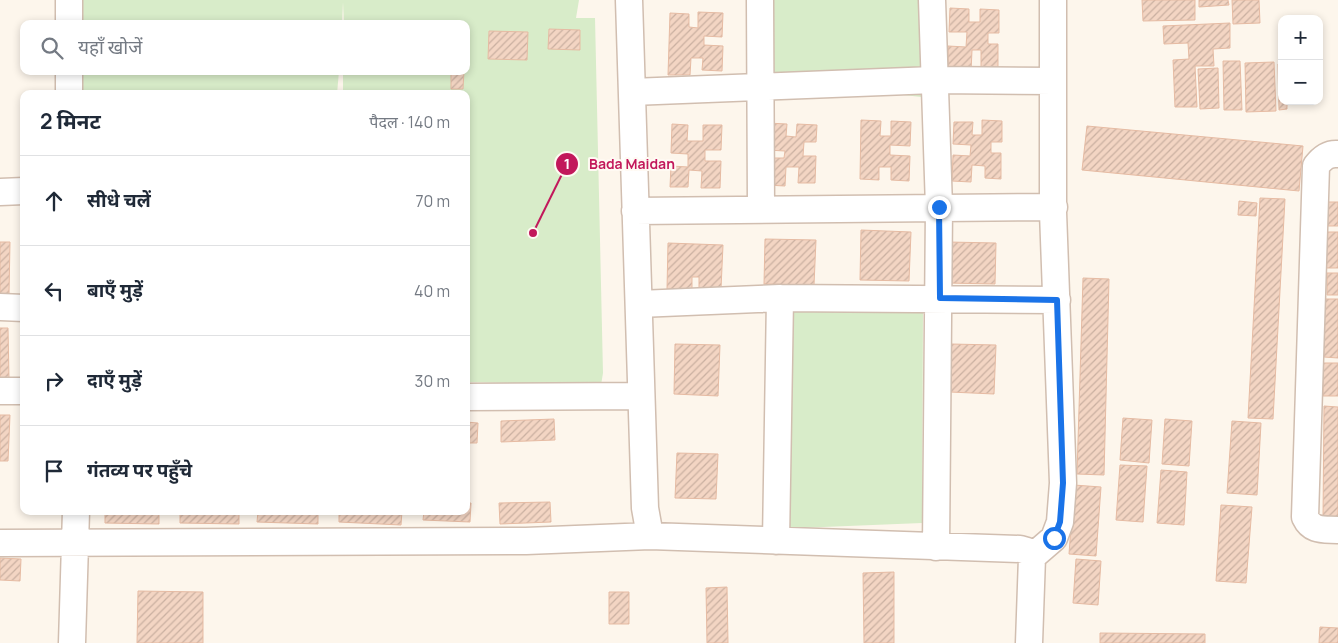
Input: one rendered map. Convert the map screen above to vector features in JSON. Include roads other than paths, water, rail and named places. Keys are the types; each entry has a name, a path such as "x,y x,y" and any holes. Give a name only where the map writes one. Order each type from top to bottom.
{"street":[{"path":"69,0 69,20"},
{"path":"629,0 645,508 650,536"},
{"path":"760,0 761,208"},
{"path":"932,0 940,298 936,547"},
{"path":"1032,558 1054,538 1061,512 1063,483 1054,206 1053,0"},
{"path":"69,75 69,90"},
{"path":"632,92 934,80 1053,81"},
{"path":"1338,154 1322,158 1316,166 1305,517 1315,529 1338,530"},
{"path":"0,192 20,192"},
{"path":"635,210 1054,206"},
{"path":"638,304 780,298 1057,300"},
{"path":"776,541 780,298"},
{"path":"0,307 20,308"},
{"path":"0,391 20,391"},
{"path":"470,396 641,396"},
{"path":"72,643 76,515"},
{"path":"0,544 76,542 526,541 650,536 1020,549 1027,551 1032,558 1030,643"}],"place":[{"name":"Bada Maidan","path":"533,233"}]}
